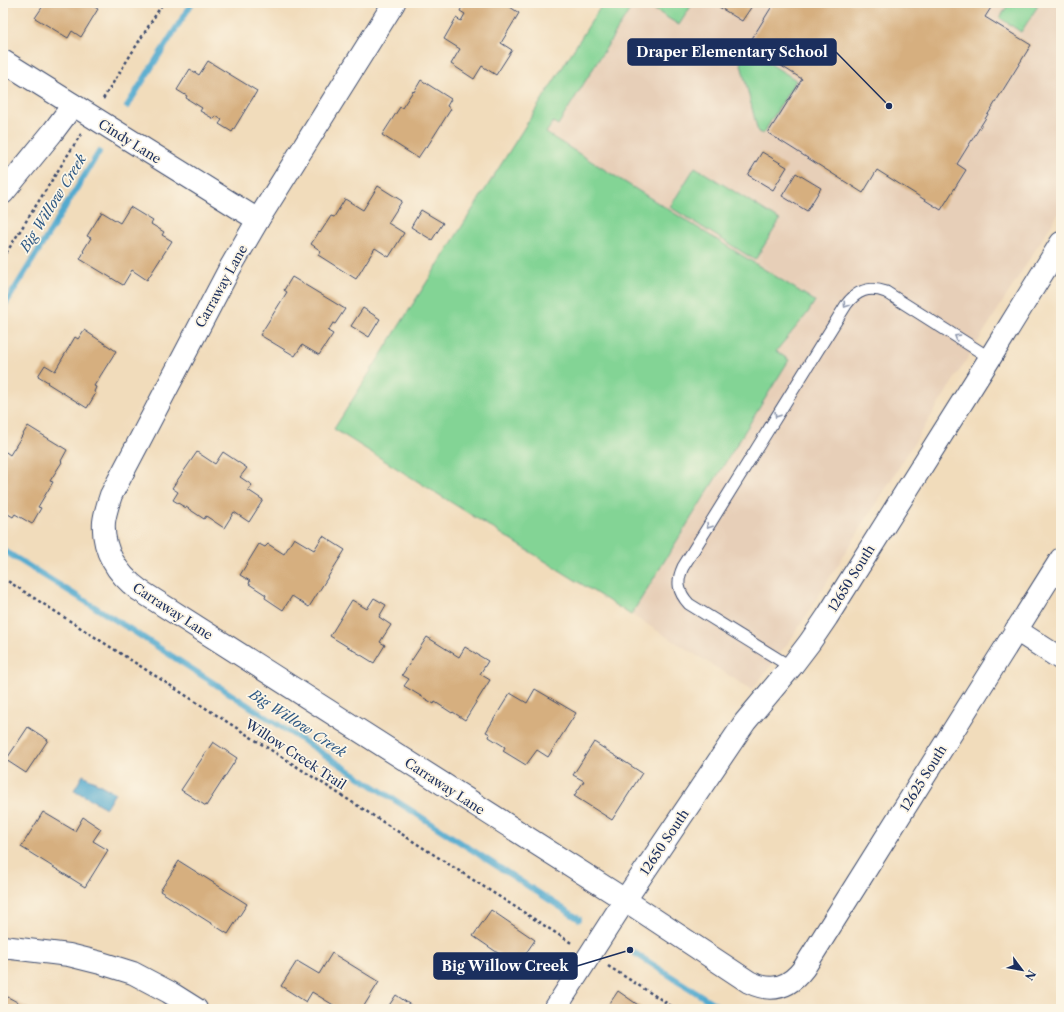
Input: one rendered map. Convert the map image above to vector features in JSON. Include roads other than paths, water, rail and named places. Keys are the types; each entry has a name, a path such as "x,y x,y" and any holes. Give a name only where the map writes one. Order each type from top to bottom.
{"street":[{"name":"Carraway Lane","path":"394,3 258,220 230,268 111,495 104,522 107,549 120,572 139,590 624,900 749,982 758,987 777,987"},
{"name":"Cindy Lane","path":"3,61 258,220"},
{"path":"3,193 73,105"},
{"name":"12650 South","path":"555,1009 624,900 745,722 791,667 827,617 1061,243"},
{"name":"12625 South","path":"777,987 793,981 804,968 1061,559"},
{"path":"1016,630 1061,659"},
{"path":"3,947 69,955 133,973 169,992 196,1009"}],"lane":[{"path":"791,667 689,604 680,590 679,574 846,305 851,298 865,290 872,289 886,292 990,358"}],"water":[{"path":"83,775 115,793 106,808 74,790"}],"waterway":[{"name":"Big Willow Creek","path":"127,106 192,3"},
{"name":"Big Willow Creek","path":"3,308 99,152"},
{"name":"Big Willow Creek","path":"3,550 130,629 579,919"},
{"name":"Big Willow Creek","path":"630,950 722,1009"}],"place":[{"name":"Draper Elementary School","path":"889,106"},
{"name":"Big Willow Creek","path":"630,950"}]}
